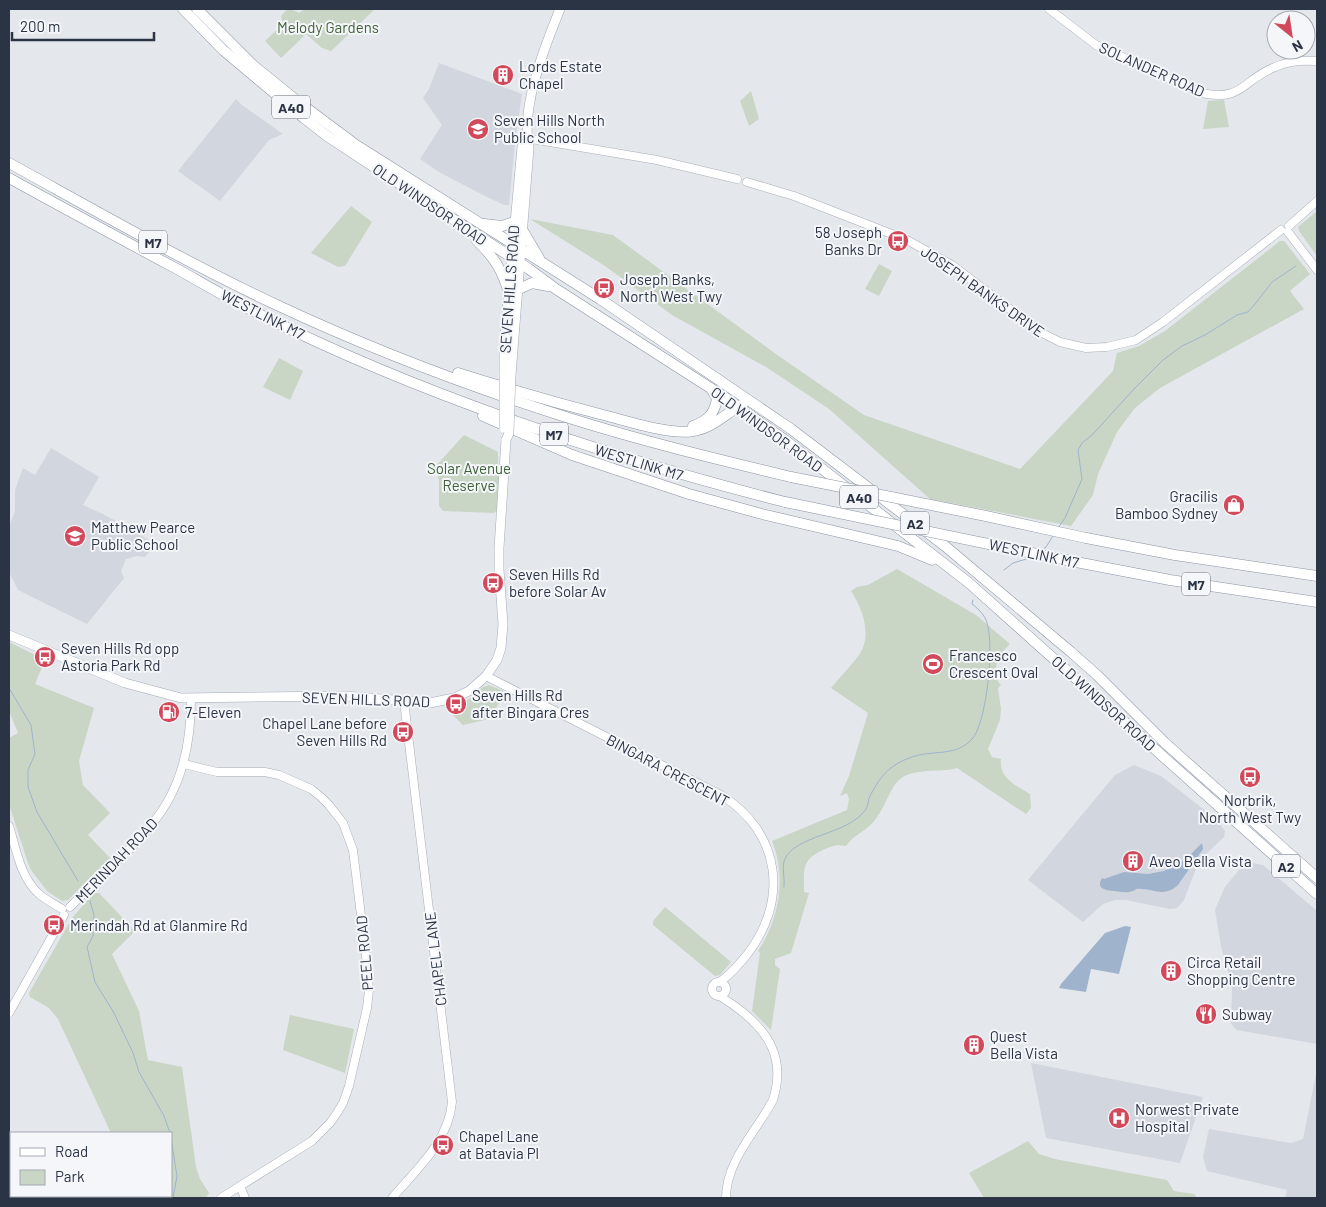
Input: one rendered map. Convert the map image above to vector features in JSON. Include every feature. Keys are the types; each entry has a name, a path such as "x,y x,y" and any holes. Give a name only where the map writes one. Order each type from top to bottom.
{"highway":[{"name":"OLD WINDSOR ROAD","path":"183,9 223,50 304,118 556,289 710,388 831,475 969,583 1317,894"},
{"name":"OLD WINDSOR ROAD","path":"197,9 254,66 356,145 600,299 762,409 980,573 1071,652 1165,743 1317,878"},
{"name":"WESTLINK M7","path":"9,164 203,270 301,316 481,389 570,418 656,443 791,477 1175,555 1317,576"},
{"name":"WESTLINK M7","path":"9,178 251,310 414,383 517,422 697,480 785,502 1170,580 1317,602"},
{"path":"478,222 502,226 514,222"},
{"path":"460,225 496,261 504,276 509,294"},
{"path":"523,231 533,251 547,266"},
{"path":"519,288 537,283 556,289"},
{"path":"330,347 361,364 572,455 698,497 898,546 930,559 969,583"},
{"path":"395,355 404,355 544,399 638,424 682,432 695,431 714,424 747,403 762,409"},
{"path":"638,424 678,428 700,424 709,418 716,407 717,396 710,388"},
{"path":"1251,834 1253,829 1263,830"}],"main road":[{"name":"SEVEN HILLS ROAD","path":"9,635 125,683 168,695 191,699 346,696 430,703 454,698 469,691 486,676 497,660 502,642 499,548 506,440 504,432 519,288 520,264 514,222 522,147 526,138 535,79 560,9"},
{"name":"SEVEN HILLS ROAD","path":"509,373 504,355 504,344 511,258 523,231 529,148 526,138"},
{"path":"504,355 512,347"}],"street":[{"name":"SOLANDER ROAD","path":"1049,9 1096,45 1202,93 1216,96 1227,96 1238,91 1258,76 1276,66 1297,61 1317,61"},
{"name":"JOSEPH BANKS DRIVE","path":"526,138 657,160 737,179 738,176 743,175 747,178 747,182 807,201 911,242 952,266 1040,332 1060,342 1086,348 1107,348 1136,340 1163,322 1286,229 1317,201"},
{"path":"1286,229 1317,270"},
{"name":"BINGARA CRESCENT","path":"486,676 722,795 752,819 764,841 772,865 772,900 768,916 756,943 734,970 722,989 769,1040 776,1061 778,1080 773,1100 767,1112 734,1164 729,1176 726,1198"},
{"name":"MERINDAH ROAD","path":"9,1013 65,910 152,826 171,798 184,764 190,737 191,699"},
{"name":"CHAPEL LANE","path":"392,1198 442,1137 449,1122 452,1102 404,701"},
{"name":"PEEL ROAD","path":"184,764 217,772 265,772 290,779 321,796 343,823 349,837 355,861 367,964 367,1008 349,1086 337,1113 321,1132 295,1152 221,1198"},
{"path":"9,826 22,867 30,884 42,897 65,910"},
{"path":"240,1186 245,1198"}],"shaded area":[{"name":"Seven Hills North Public School","path":"439,63 522,94 509,205 504,205 485,196 439,172 420,159 442,125 423,98 429,89"},
{"path":"236,99 283,134 269,140 220,201 178,171"},
{"name":"Matthew Pearce Public School","path":"51,448 99,477 83,505 105,515 156,544 145,557 137,556 126,559 121,571 124,578 87,624 18,590 9,572 9,527 15,511 15,490 23,468 35,475"},
{"path":"1134,765 1161,776 1217,820 1225,831 1224,837 1197,866 1184,900 1177,908 1170,909 1126,900 1115,900 1103,904 1083,922 1028,880 1115,775"},
{"path":"1253,863 1263,865 1317,911 1317,1044 1237,1030 1231,1024 1232,989 1221,946 1215,910 1225,887 1239,870"},
{"name":"Norwest Private Hospital","path":"1031,1063 1203,1097 1180,1163 1046,1138"},
{"path":"1317,1069 1317,1198 1285,1198 1287,1190 1207,1171 1203,1157 1209,1129 1291,1143 1303,1139"}],"green space":[{"name":"Melody Gardens","path":"287,9 299,13 305,9 375,9 331,51 322,48 306,34 281,58 265,41 283,24 281,16"},
{"path":"751,91 759,119 749,126 740,101"},
{"path":"1224,100 1229,127 1203,129 1208,101"},
{"path":"351,206 372,222 345,266 338,267 311,253"},
{"path":"1317,211 1317,256 1298,227"},
{"path":"530,219 613,235 776,354 864,415 1020,469 1113,371 1117,353 1139,346 1165,331 1280,241 1284,241 1310,274 1290,291 1304,309 1160,388 1135,408 1117,432 1098,474 1093,495 1071,526 930,499 829,409 766,367 672,315 605,266"},
{"path":"879,264 892,271 879,296 865,289"},
{"path":"279,358 303,371 290,400 263,387"},
{"name":"Solar Avenue Reserve","path":"464,435 498,452 498,464 500,464 498,509 494,513 443,511 439,506 439,480 435,467"},
{"path":"897,569 976,615 1010,644 997,657 996,673 1000,677 997,680 1001,685 998,688 1001,709 1000,720 988,749 992,757 1001,759 1003,772 1010,781 1030,794 1031,808 1026,814 957,768 923,771 900,779 872,824 853,838 846,846 837,845 829,847 816,854 807,862 804,872 804,892 809,893 791,953 775,959 775,965 780,969 771,1030 752,1011 760,953 758,951 771,926 779,898 779,869 772,841 847,810 849,799 847,793 840,796 849,776 868,713 831,688 859,655 865,639 866,630 862,613 851,591 857,587 868,585"},
{"path":"9,642 45,660 35,684 94,708 79,761 83,785 110,813 88,835 110,858 68,900 62,901 47,891 31,870 9,804 9,738 18,733 9,711"},
{"path":"489,685 506,692 489,719 463,725 449,711 449,708 465,702 483,687"},
{"path":"94,893 99,893 135,931 112,954 139,1011 148,1060 182,1067 196,1167 200,1179 209,1193 206,1198 133,1198 172,1197 172,1132 111,1132 58,1019 49,1008 30,997 29,993 72,918"},
{"path":"665,907 731,962 720,975 715,976 653,925 653,921"},
{"path":"290,1015 354,1029 345,1073 283,1050"},
{"path":"1028,1141 1039,1154 1055,1159 1167,1180 1174,1191 1194,1194 1197,1198 984,1198 969,1173"}],"water":[{"path":"1202,843 1203,849 1178,885 1173,889 1162,892 1136,889 1131,892 1125,892 1107,890 1100,886 1102,878 1124,872 1148,874 1164,871 1185,860"},
{"path":"1125,926 1131,927 1119,974 1091,969 1086,992 1059,988 1105,933"}],"waterway":[{"path":"1058,528 1065,518 1082,479 1078,450 1082,443 1093,434 1163,360 1182,346 1205,335 1237,315 1248,312 1272,282 1296,266"},
{"path":"1042,550 1053,536"},
{"path":"1004,570 1013,563 1030,558"},
{"path":"784,887 783,864 790,852 799,845 847,825 858,818 866,809 869,798 881,777 888,771 908,758 954,750 972,739 982,716 986,699 990,660 988,628 984,616 972,604 973,600"},
{"path":"9,688 31,725 35,754 28,770 28,787 37,812 78,881"},
{"path":"90,901 94,915 93,936 87,947 95,982 114,1013 133,1053 139,1072 164,1116 170,1132"},
{"path":"172,1144 177,1176 173,1198"}],"place":[{"name":"Lords Estate Chapel","path":"503,75"},
{"name":"Seven Hills North Public School","path":"478,129"},
{"name":"58 Joseph Banks Dr","path":"898,241"},
{"name":"Joseph Banks, North West Twy","path":"604,288"},
{"name":"Gracilis Bamboo Sydney","path":"1234,505"},
{"name":"Matthew Pearce Public School","path":"75,536"},
{"name":"Seven Hills Rd before Solar Av","path":"493,583"},
{"name":"Seven Hills Rd opp Astoria Park Rd","path":"45,657"},
{"name":"Francesco Crescent Oval","path":"933,664"},
{"name":"Seven Hills Rd after Bingara Cres","path":"456,704"},
{"name":"7-Eleven","path":"169,712"},
{"name":"Chapel Lane before Seven Hills Rd","path":"403,732"},
{"name":"Norbrik, North West Twy","path":"1250,777"},
{"name":"Aveo Bella Vista","path":"1133,861"},
{"name":"Merindah Rd at Glanmire Rd","path":"54,925"},
{"name":"Circa Retail Shopping Centre","path":"1171,971"},
{"name":"Subway","path":"1206,1014"},
{"name":"Quest Bella Vista","path":"974,1045"},
{"name":"Norwest Private Hospital","path":"1119,1118"},
{"name":"Chapel Lane at Batavia Pl","path":"443,1145"}]}
